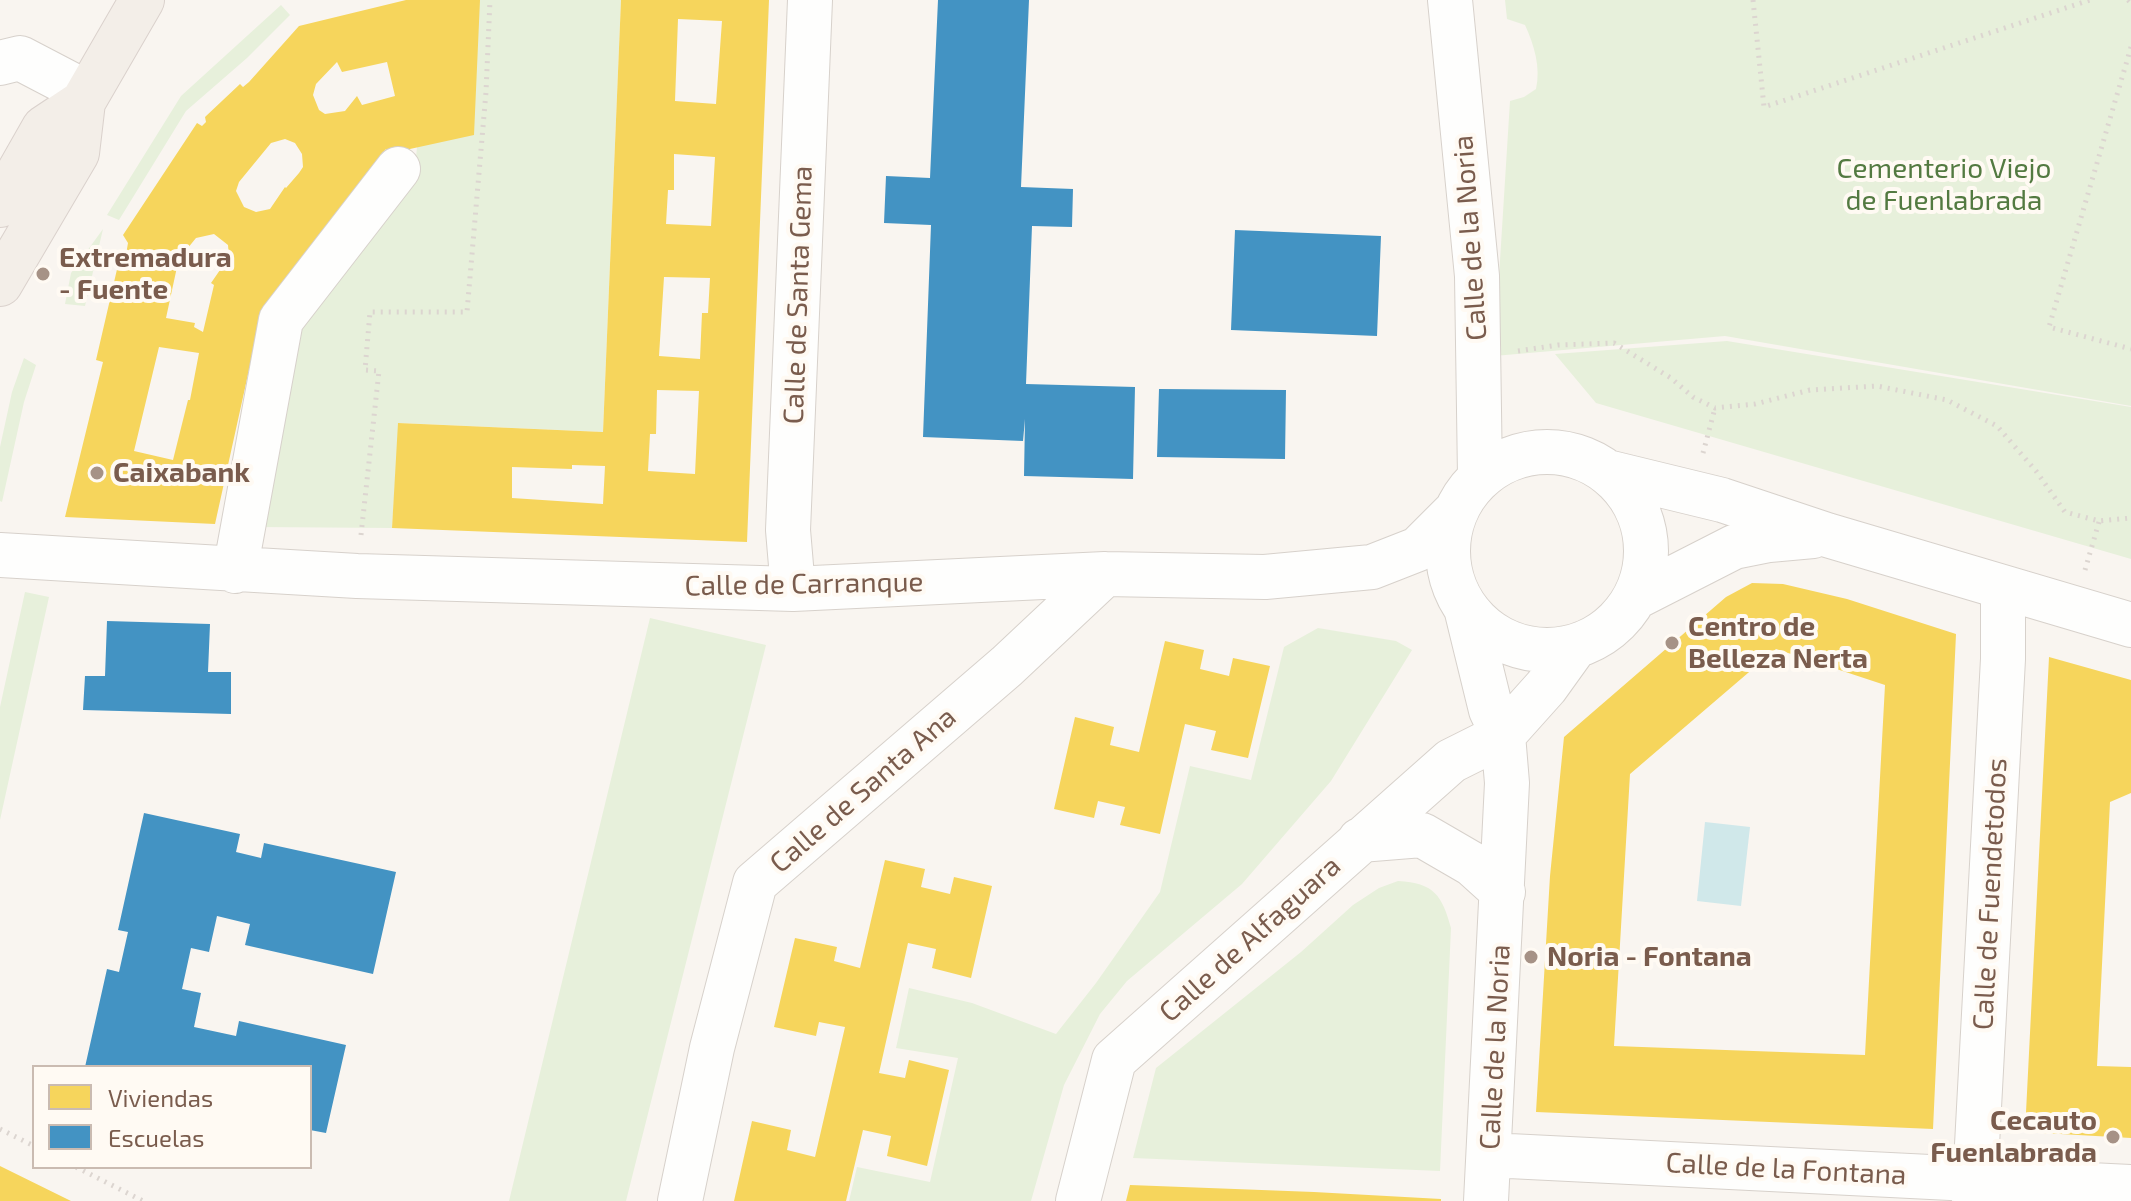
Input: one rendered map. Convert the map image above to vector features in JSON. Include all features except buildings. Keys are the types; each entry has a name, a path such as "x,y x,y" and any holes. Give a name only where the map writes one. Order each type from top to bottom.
{"main road":[{"path":"0,284 77,153 85,98 142,0"},
{"path":"0,205 44,128 85,98"}],"street":[{"name":"Calle de Santa Gema","path":"793,589 788,530 810,0"},
{"name":"Calle de la Noria","path":"1450,0 1477,276 1468,494"},
{"path":"0,63 20,58 85,98"},
{"path":"235,571 281,320 398,169"},
{"path":"1607,472 1627,492 1640,516 1646,543 1645,571 1636,597 1610,629 1574,648 1534,651 1497,638 1462,603 1450,573 1447,552 1449,531 1468,494 1496,466 1524,454 1554,452 1583,459 1607,472 1722,500 1827,535 2131,625"},
{"name":"Calle de Carranque","path":"0,555 235,571 793,589 1105,574 1265,577 1372,567 1418,549 1468,494"},
{"path":"1636,597 1734,547 1769,540 1827,535"},
{"name":"Calle de Carranque","path":"1372,567 1408,574 1462,603"},
{"name":"Calle de Santa Ana","path":"680,1201 712,1048 755,883 1007,666 1105,574"},
{"name":"Calle de Fuendetodos","path":"1975,1190 2003,659 2003,587"},
{"name":"Calle de la Noria","path":"1462,603 1491,710 1503,735 1507,783 1486,1201"},
{"path":"1503,735 1546,687 1574,648"},
{"name":"Calle de Alfaguara","path":"1078,1201 1114,1060 1451,761 1503,735"},
{"path":"1360,840 1422,835 1472,864 1503,892"},
{"name":"Calle de la Fontana","path":"1489,1155 1975,1190 2131,1187"}],"path":[{"path":"357,576 379,371 365,370 370,312 467,312 486,92 490,0"},
{"path":"1753,0 1764,107 2090,0"},
{"path":"2131,47 2049,327 2131,349"},
{"path":"1513,351 1558,345 1614,343 1671,378 1693,397 1715,408 1755,404 1810,390 1877,386 1947,400 1997,426 2036,471 2065,512 2099,521 2131,518"},
{"path":"0,1129 32,1145"},
{"path":"80,1169 143,1201"}],"green space":[{"path":"480,0 621,0 603,432 399,423 392,528 256,527 297,326 414,179 417,147"},
{"name":"Cementerio Viejo de Fuenlabrada","path":"1505,0 2131,0 2131,406 1725,336 1494,356 1510,101 1536,89 1538,73 1534,48 1525,25 1507,19"},
{"path":"281,5 290,15 247,58 186,111 119,220 107,215 181,96"},
{"path":"103,229 85,306 65,304 71,273"},
{"path":"1727,341 2131,407 2131,559 1596,403 1555,354"},
{"path":"24,358 36,365 24,402 2,502 0,447 12,392"},
{"path":"25,592 49,597 0,820 0,707"},
{"path":"650,618 766,645 626,1201 509,1201"},
{"path":"1318,628 1396,641 1412,650 1331,781 1242,884 1127,981 1100,1014 1064,1085 1031,1201 849,1201 857,1167 930,1182 958,1058 896,1048 909,988 972,1003 1056,1034 1160,892 1190,766 1251,780 1284,647"},
{"path":"1398,881 1420,885 1435,893 1451,928 1440,1171 1133,1158 1156,1068 1301,952 1353,905 1379,888"}],"water":[{"path":"1705,822 1750,827 1741,906 1697,901"}],"place":[{"name":"Extremadura - Fuente","path":"43,274"},
{"name":"Caixabank","path":"97,473"},
{"name":"Centro de Belleza Nerta","path":"1672,643"},
{"name":"Noria - Fontana","path":"1531,957"},
{"name":"Cecauto Fuenlabrada","path":"2113,1137"}]}
